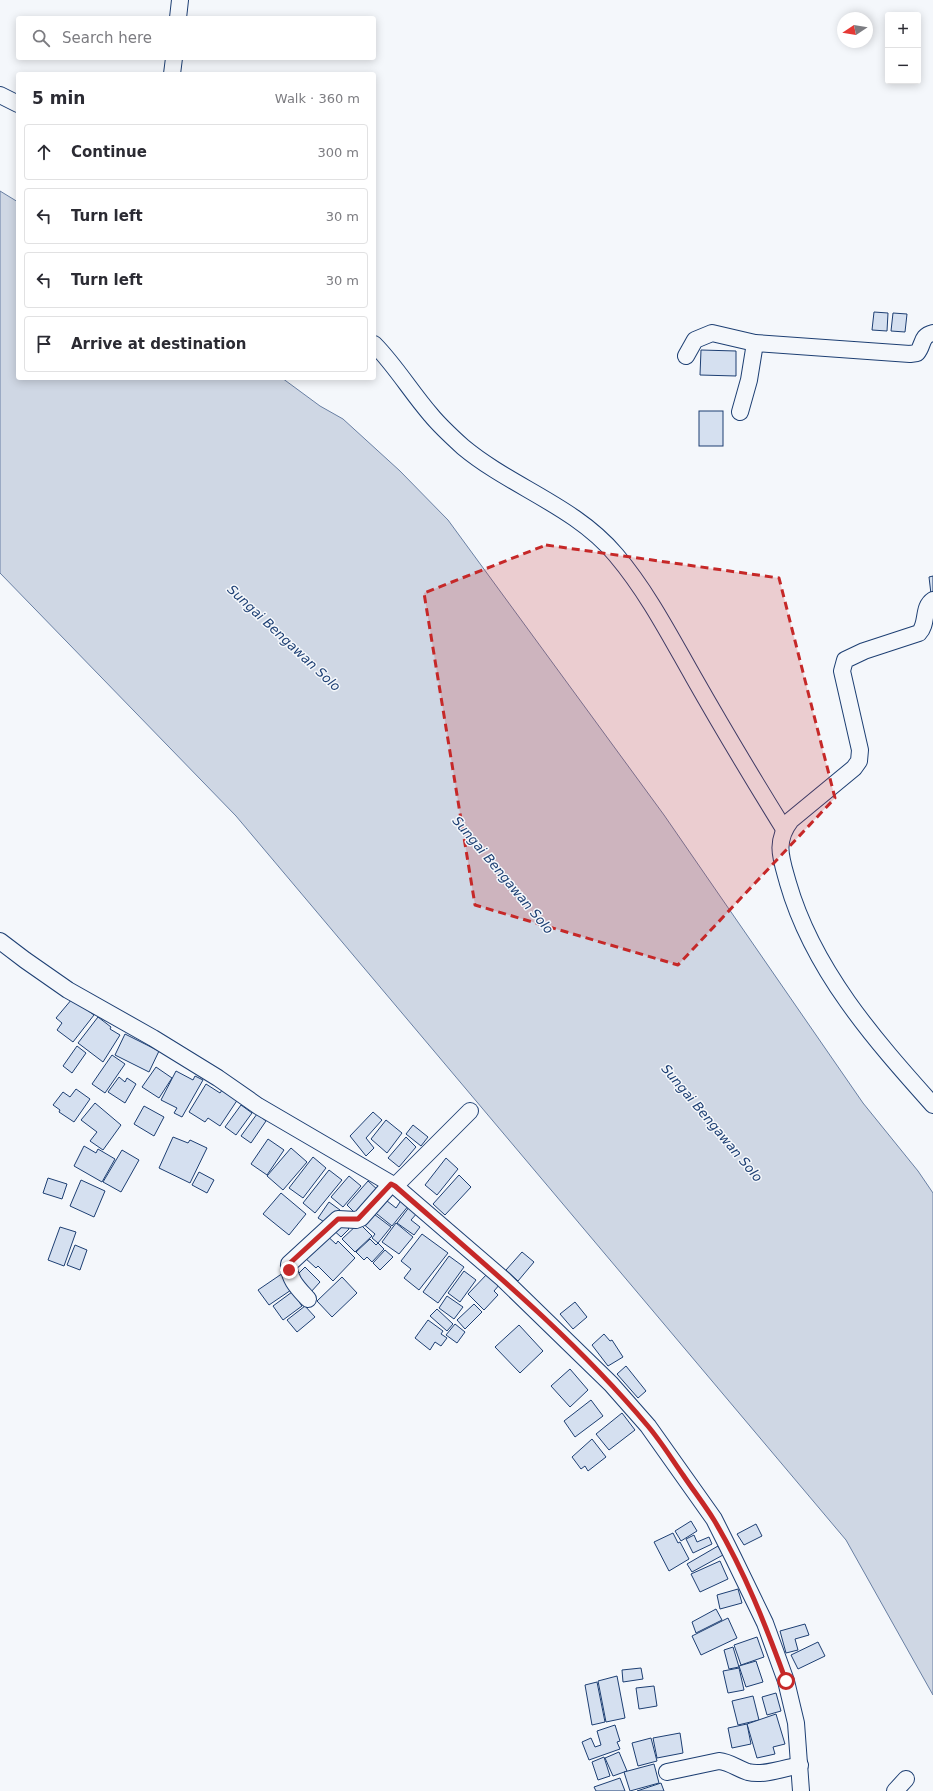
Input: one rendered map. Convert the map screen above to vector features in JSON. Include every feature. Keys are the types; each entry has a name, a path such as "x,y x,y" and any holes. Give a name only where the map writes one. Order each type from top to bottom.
{"street":[{"path":"178,16 180,0"},
{"path":"172,72 174,60"},
{"path":"0,95 16,103"},
{"path":"686,356 696,340 712,333 755,343 910,354 917,353 924,337 933,333"},
{"path":"740,412 751,368 755,343"},
{"path":"376,346 384,353 432,416 463,446 491,468 559,507 594,532 616,554 646,594 729,738 784,829"},
{"path":"933,600 929,603 925,622 919,633 864,651 845,660 842,671 860,750 859,761 854,768 791,820 784,829 780,843 781,857 794,904 812,945 839,991 884,1049 933,1105"},
{"path":"0,941 68,990 153,1038 218,1078 258,1106 393,1185 503,1279 611,1384 648,1426 717,1526 765,1623 786,1681 796,1723 802,1791"},
{"path":"308,1300 292,1280 289,1264 338,1219 356,1220 361,1218 470,1111"},
{"path":"667,1772 719,1761 726,1762 749,1772 757,1773 800,1765"}],"highlighted area":[{"path":"546,545 779,578 835,798 678,965 475,905 424,593"}],"water":[{"name":"Sungai Bengawan Solo","path":"0,191 16,201 16,380 285,380 320,406 343,419 400,471 448,520 664,815 863,1103 918,1171 933,1193 933,1695 846,1540 236,816 0,573"}],"building":[{"path":"874,312 888,313 887,331 872,330"},
{"path":"893,313 907,314 905,332 891,331"},
{"path":"701,350 736,351 736,376 700,375"},
{"path":"699,411 723,411 723,446 699,446"},
{"path":"933,576 933,594 931,594 929,577"},
{"path":"72,999 94,1015 73,1042 57,1030 62,1023 56,1018"},
{"path":"98,1017 111,1027 110,1029 120,1035 103,1062 78,1043"},
{"path":"125,1034 159,1051 149,1072 115,1055"},
{"path":"77,1046 86,1053 72,1073 63,1066"},
{"path":"112,1055 125,1064 105,1093 92,1084"},
{"path":"156,1067 172,1078 159,1098 142,1087"},
{"path":"176,1071 193,1080 195,1076 203,1080 182,1117 174,1113 177,1108 161,1100"},
{"path":"119,1077 125,1082 127,1078 136,1084 125,1103 108,1092"},
{"path":"206,1084 220,1093 225,1086 240,1096 220,1126 208,1118 205,1122 189,1112"},
{"path":"76,1089 90,1099 74,1122 59,1112 60,1110 53,1105 63,1092 70,1097"},
{"path":"95,1103 121,1125 103,1150 90,1141 97,1132 81,1120"},
{"path":"241,1105 252,1113 236,1135 225,1127"},
{"path":"144,1106 164,1117 154,1136 134,1124"},
{"path":"373,1112 382,1120 366,1138 374,1148 366,1156 350,1136"},
{"path":"257,1114 266,1121 251,1143 241,1136"},
{"path":"386,1120 402,1133 387,1153 371,1139"},
{"path":"413,1125 428,1137 421,1146 406,1134"},
{"path":"173,1137 188,1143 190,1140 207,1148 190,1183 159,1168"},
{"path":"406,1137 416,1147 399,1167 388,1158"},
{"path":"268,1139 284,1150 267,1175 251,1164"},
{"path":"84,1146 96,1153 98,1149 115,1159 102,1182 74,1166"},
{"path":"291,1148 307,1162 283,1190 267,1176"},
{"path":"122,1150 139,1160 121,1192 103,1182"},
{"path":"313,1157 326,1168 303,1198 289,1188"},
{"path":"446,1158 458,1169 437,1195 425,1185"},
{"path":"329,1170 342,1180 315,1213 303,1203"},
{"path":"199,1172 214,1180 207,1193 192,1185"},
{"path":"459,1175 471,1187 445,1215 433,1204"},
{"path":"349,1176 361,1186 343,1207 331,1197"},
{"path":"48,1178 67,1184 62,1199 43,1193"},
{"path":"81,1180 105,1191 94,1217 70,1206"},
{"path":"368,1181 379,1191 358,1216 347,1205"},
{"path":"281,1193 306,1214 289,1235 263,1214"},
{"path":"382,1197 396,1208 402,1199 409,1205 392,1226 372,1210"},
{"path":"329,1202 340,1210 329,1225 318,1218"},
{"path":"410,1206 418,1212 411,1220 420,1227 414,1235 397,1223"},
{"path":"370,1211 391,1227 378,1243 372,1238 375,1234 361,1222"},
{"path":"340,1220 349,1229 341,1237 331,1228"},
{"path":"359,1223 372,1236 355,1252 342,1239"},
{"path":"396,1223 413,1237 399,1254 382,1242"},
{"path":"60,1227 76,1232 64,1266 48,1260"},
{"path":"325,1234 336,1244 338,1241 355,1258 333,1281 318,1266 316,1268 304,1257"},
{"path":"422,1234 448,1253 419,1290 404,1278 411,1269 401,1261"},
{"path":"370,1239 376,1245 378,1243 384,1249 372,1262 367,1257 364,1260 356,1252"},
{"path":"75,1245 87,1250 80,1270 67,1265"},
{"path":"385,1250 393,1257 380,1270 373,1263"},
{"path":"522,1252 534,1262 518,1281 506,1270"},
{"path":"449,1256 464,1267 438,1303 423,1292"},
{"path":"305,1267 320,1282 310,1293 294,1278"},
{"path":"464,1271 476,1280 460,1302 448,1293"},
{"path":"283,1273 294,1288 269,1305 258,1290"},
{"path":"488,1273 500,1284 494,1291 498,1295 484,1310 468,1294"},
{"path":"342,1277 357,1293 332,1317 317,1301"},
{"path":"292,1292 302,1306 283,1320 273,1306"},
{"path":"447,1296 463,1307 454,1319 439,1308"},
{"path":"575,1302 587,1317 573,1329 560,1314"},
{"path":"474,1304 482,1312 465,1329 457,1320"},
{"path":"305,1306 315,1317 297,1332 287,1320"},
{"path":"437,1309 453,1324 447,1331 430,1316"},
{"path":"428,1320 443,1331 441,1334 447,1338 441,1346 435,1342 430,1350 415,1338"},
{"path":"455,1324 465,1332 457,1343 446,1335"},
{"path":"519,1325 543,1351 520,1373 495,1347"},
{"path":"604,1334 610,1341 612,1340 623,1357 608,1366 592,1345"},
{"path":"626,1366 646,1391 638,1398 617,1374"},
{"path":"570,1369 588,1390 570,1407 551,1386"},
{"path":"591,1400 603,1416 575,1437 564,1421"},
{"path":"622,1413 635,1430 609,1450 596,1434"},
{"path":"592,1439 606,1457 588,1471 585,1466 581,1469 572,1457"},
{"path":"691,1521 697,1531 681,1541 675,1531"},
{"path":"756,1524 762,1536 744,1545 737,1534"},
{"path":"673,1533 678,1543 680,1542 689,1559 669,1571 654,1542"},
{"path":"694,1535 697,1542 709,1537 712,1544 693,1553 686,1539"},
{"path":"718,1546 723,1555 692,1572 687,1564"},
{"path":"720,1561 728,1579 700,1592 691,1574"},
{"path":"738,1589 742,1603 720,1609 717,1595"},
{"path":"716,1609 722,1620 696,1633 692,1622"},
{"path":"728,1618 737,1638 701,1655 692,1636"},
{"path":"805,1624 809,1635 795,1639 798,1650 786,1653 780,1631"},
{"path":"757,1637 764,1657 741,1665 734,1645"},
{"path":"818,1642 825,1656 798,1669 791,1655"},
{"path":"733,1647 739,1667 729,1669 724,1650"},
{"path":"756,1661 763,1682 746,1687 739,1666"},
{"path":"641,1668 643,1679 623,1682 622,1670"},
{"path":"739,1668 744,1690 728,1693 723,1671"},
{"path":"617,1676 625,1718 606,1722 598,1681"},
{"path":"597,1682 605,1722 592,1725 585,1685"},
{"path":"654,1686 657,1706 639,1709 636,1688"},
{"path":"776,1693 781,1711 767,1715 762,1697"},
{"path":"753,1696 759,1720 738,1725 732,1701"},
{"path":"776,1714 785,1744 773,1747 775,1754 757,1758 747,1724"},
{"path":"747,1724 751,1744 732,1748 728,1728"},
{"path":"615,1725 620,1741 617,1742 620,1749 589,1760 582,1742 591,1738 595,1747 601,1745 597,1731"},
{"path":"680,1733 683,1753 657,1758 653,1738"},
{"path":"651,1738 657,1761 638,1766 632,1743"},
{"path":"619,1752 627,1771 613,1776 605,1758"},
{"path":"604,1757 610,1776 598,1780 592,1762"},
{"path":"654,1764 659,1783 630,1791 624,1772"},
{"path":"620,1778 625,1791 596,1791 594,1787"},
{"path":"661,1783 664,1791 637,1791"}],"route":[{"path":"289,1270 289,1264 338,1219 343,1218 356,1220 361,1218 391,1184 395,1186 503,1279 611,1384 648,1426 714,1519 765,1623 786,1681"}]}
